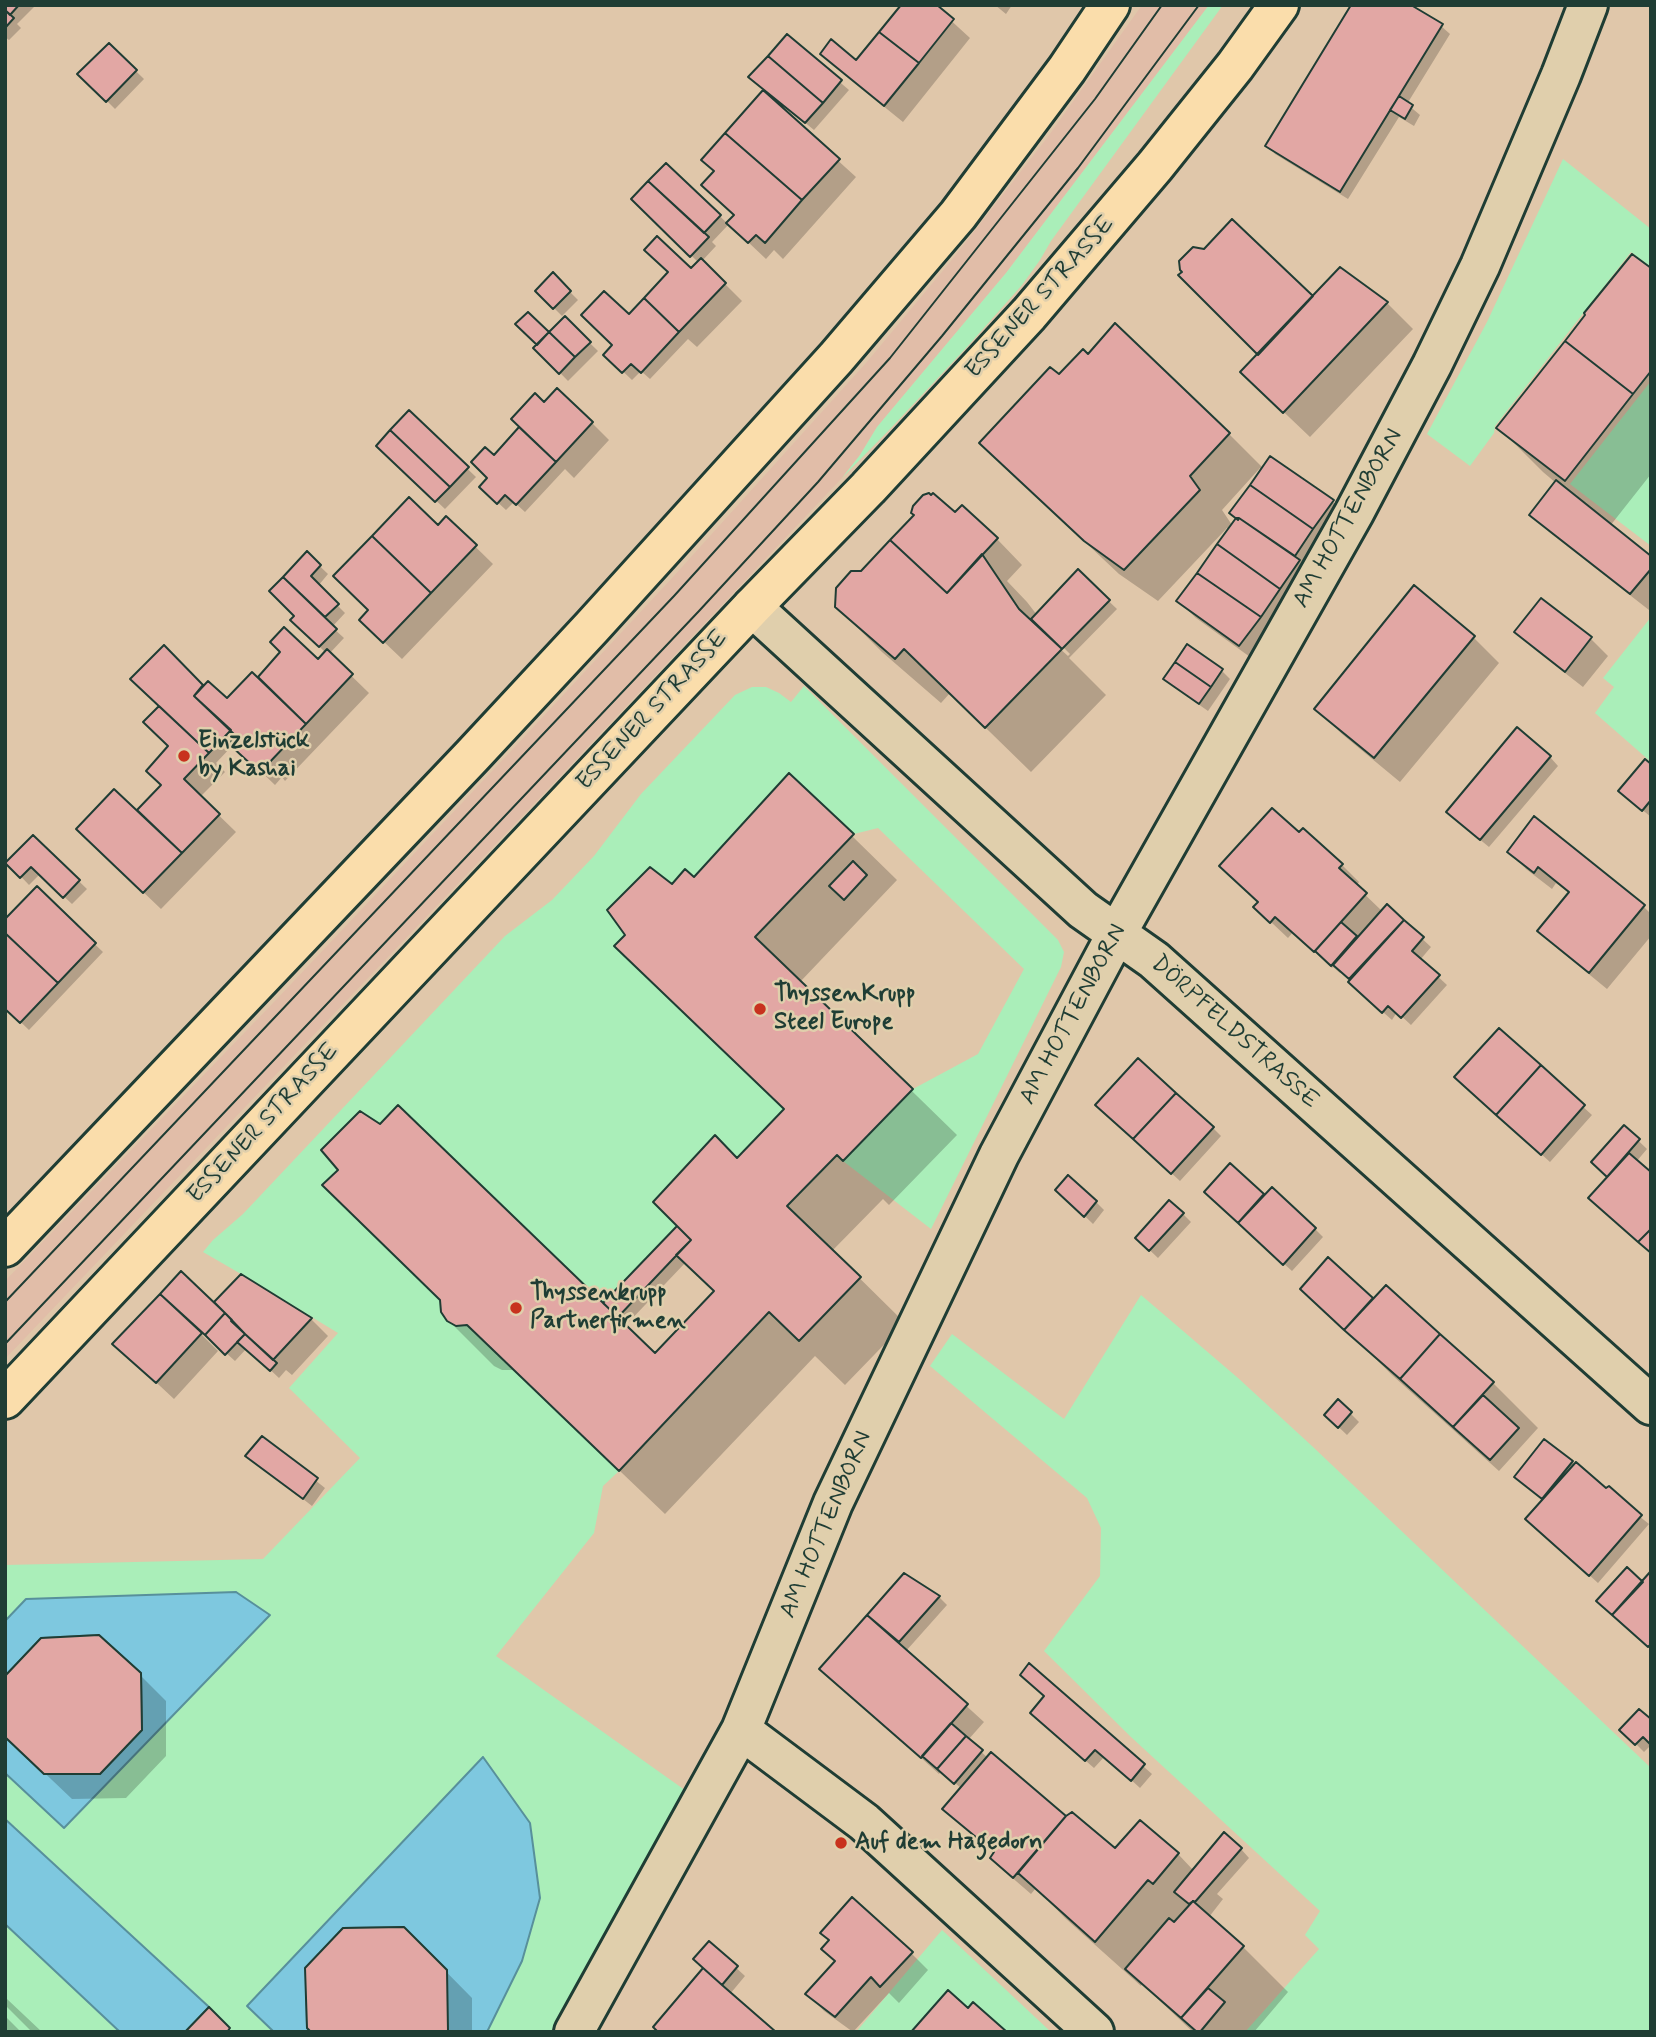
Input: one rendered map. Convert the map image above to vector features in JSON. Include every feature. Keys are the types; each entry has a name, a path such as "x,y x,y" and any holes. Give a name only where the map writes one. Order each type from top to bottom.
{"main road":[{"path":"5,1247 602,617 836,358 958,215 1067,69 1110,5"},
{"name":"ESSENER STRASSE","path":"5,1399 752,607 868,488 1071,266 1235,66 1279,5"}],"street":[{"name":"AM HOTTENBORN","path":"574,2032 741,1730 833,1503 999,1155 1117,933 1347,525 1432,365 1485,254 1588,5"},
{"name":"DÖRPFELDSTRASSE","path":"752,607 1083,910 1154,960 1651,1405"},
{"path":"741,1730 864,1822 1094,2032"}],"shaded area":[{"path":"1142,5 1209,5 1006,273 877,427 842,478 5,1359 5,1281 512,750 866,363 951,261 1047,138"}],"green space":[{"path":"1209,5 1223,5 1051,241 1022,285 842,478 877,427 1006,273"},
{"path":"1563,159 1651,229 1651,267 1631,252 1495,426 1494,433 1470,466 1427,434 1487,322"},
{"path":"1651,381 1651,546 1570,484"},
{"path":"1651,617 1651,762 1595,713 1614,687 1603,678"},
{"path":"804,686 1058,940 1064,952 1061,967 931,1229 843,1161 913,1089 978,1054 1024,969 878,828 854,834 789,773 694,877 685,870 672,884 650,867 607,910 625,935 615,946 784,1109 737,1158 715,1135 682,1169 653,1202 677,1226 603,1303 399,1106 380,1124 360,1111 322,1150 338,1170 322,1186 440,1300 441,1312 447,1321 456,1326 468,1325 619,1471 603,1486 594,1533 496,1656 689,1793 551,2032 5,2032 5,1565 263,1559 360,1458 289,1388 338,1333 203,1252 243,1214 505,936 552,900 594,856 641,794 735,695 752,687 766,687 791,702"},
{"path":"1141,1295 1312,1446 1651,1768 1651,2032 1245,2032 1319,1949 1305,1935 1320,1911 1131,1737 1044,1651 1100,1576 1101,1528 1087,1498 930,1366 952,1334 1064,1419"},
{"path":"942,1930 1051,2032 856,2032"}],"water":[{"path":"236,1592 270,1615 64,1828 5,1773 5,1737 44,1774 100,1774 142,1730 141,1673 99,1635 41,1638 5,1676 5,1621 26,1599"},
{"path":"483,1757 530,1823 540,1898 522,1961 487,2032 447,2032 447,1970 403,1927 343,1928 306,1968 307,2028 311,2032 274,2032 247,2006"},
{"path":"5,1819 209,2007 185,2032 120,2032 5,1924"}],"building":[{"path":"5,5 19,5 10,15 5,10"},
{"path":"901,5 937,5 954,19 919,63 879,32"},
{"path":"1351,5 1411,5 1443,24 1340,192 1265,146"},
{"path":"5,10 14,18 5,28"},
{"path":"879,32 919,63 884,106 820,54 831,39 856,60"},
{"path":"787,34 842,80 823,103 768,56"},
{"path":"109,43 137,70 106,102 77,74"},
{"path":"768,56 823,103 805,123 748,77"},
{"path":"763,90 840,159 802,200 725,133"},
{"path":"1399,96 1413,105 1405,119 1390,110"},
{"path":"725,133 802,200 765,243 756,235 748,243 726,223 734,215 701,185 714,171 701,160"},
{"path":"666,163 721,215 704,233 648,181"},
{"path":"648,181 709,237 690,257 631,199"},
{"path":"1232,219 1313,296 1258,355 1178,275 1182,272 1179,261 1193,247 1204,249"},
{"path":"657,236 691,268 701,258 726,283 679,332 644,298 668,272 644,250"},
{"path":"1632,254 1651,268 1651,371 1633,394 1565,341"},
{"path":"1340,267 1388,302 1283,413 1240,372"},
{"path":"553,272 571,291 553,309 535,291"},
{"path":"604,291 629,314 644,298 679,332 641,373 631,364 622,373 603,355 612,345 581,315"},
{"path":"528,312 549,332 537,345 515,324"},
{"path":"565,316 591,342 575,357 549,332"},
{"path":"1115,323 1230,433 1190,476 1200,490 1124,570 1084,541 979,443 1050,367 1059,374 1083,349 1088,354"},
{"path":"549,332 575,357 559,374 533,348"},
{"path":"1565,341 1633,394 1565,481 1496,428"},
{"path":"557,388 593,422 556,462 511,419 535,393 544,402"},
{"path":"409,410 469,467 450,487 390,430"},
{"path":"519,427 556,462 516,505 505,495 497,504 479,487 487,478 471,462 485,447 494,455"},
{"path":"390,430 450,487 435,502 376,446"},
{"path":"1270,456 1334,500 1313,529 1250,485"},
{"path":"1556,480 1651,556 1651,569 1630,594 1529,515"},
{"path":"1250,485 1313,529 1295,556 1229,513"},
{"path":"933,493 955,512 962,505 998,538 947,593 890,540 914,515 911,513 913,506 923,495"},
{"path":"409,497 438,525 446,516 477,545 431,593 372,536"},
{"path":"1236,518 1300,560 1280,589 1217,544"},
{"path":"372,536 431,593 383,643 359,620 368,610 333,576"},
{"path":"890,540 947,593 982,554 1019,609 1062,649 985,728 904,649 895,659 835,607 836,588 851,571 861,571"},
{"path":"1217,544 1280,589 1261,617 1197,573"},
{"path":"307,551 321,565 311,576 339,604 325,617 283,577"},
{"path":"1078,569 1110,600 1062,649 1031,619"},
{"path":"1197,573 1261,617 1239,646 1176,601"},
{"path":"283,577 337,629 319,647 290,620 294,616 269,591"},
{"path":"1414,585 1475,636 1374,758 1314,709"},
{"path":"1541,598 1592,637 1565,672 1514,632"},
{"path":"284,627 318,659 327,649 353,674 306,724 258,677 280,652 270,642"},
{"path":"1187,644 1223,669 1211,687 1175,662"},
{"path":"164,645 203,685 194,696 231,730 209,753 130,679"},
{"path":"1175,662 1211,687 1199,704 1163,679"},
{"path":"252,672 306,724 267,765 264,761 256,769 229,744 236,736 194,696 208,681 227,698"},
{"path":"159,706 209,753 184,779 220,814 182,853 137,810 161,785 146,771 168,746 143,722"},
{"path":"1517,727 1551,756 1480,840 1446,812"},
{"path":"1645,759 1651,764 1651,800 1642,811 1618,791"},
{"path":"789,773 854,834 755,937 913,1089 843,1161 837,1155 787,1206 861,1277 799,1341 769,1312 619,1471 467,1325 456,1326 447,1321 441,1312 440,1300 322,1185 338,1170 321,1150 360,1111 380,1124 398,1105 655,1353 714,1291 676,1255 691,1240 653,1202 715,1135 737,1158 784,1109 614,946 625,935 607,910 650,867 672,884 685,869 694,877"},
{"path":"114,789 182,853 143,893 76,829"},
{"path":"1272,808 1299,832 1303,828 1343,864 1339,868 1367,893 1314,952 1275,917 1270,923 1253,907 1258,902 1219,866"},
{"path":"1534,816 1645,905 1589,973 1537,931 1569,892 1538,867 1534,873 1507,852"},
{"path":"33,835 80,880 63,898 31,867 20,878 5,863"},
{"path":"853,861 867,875 844,900 829,886"},
{"path":"37,886 96,943 58,983 5,933 5,919"},
{"path":"1387,904 1404,920 1349,979 1333,965"},
{"path":"1404,920 1424,937 1412,951 1440,975 1401,1018 1388,1006 1382,1013 1348,982"},
{"path":"1341,922 1357,936 1331,966 1315,951"},
{"path":"5,933 58,983 20,1023 5,1009"},
{"path":"1499,1028 1541,1065 1496,1115 1454,1077"},
{"path":"1138,1058 1176,1093 1133,1139 1095,1105"},
{"path":"1541,1065 1585,1105 1541,1155 1496,1115"},
{"path":"1176,1093 1214,1127 1171,1174 1133,1139"},
{"path":"1624,1125 1640,1139 1607,1177 1591,1162"},
{"path":"1629,1153 1651,1172 1651,1229 1638,1242 1588,1198"},
{"path":"1230,1163 1264,1194 1238,1223 1204,1192"},
{"path":"1068,1175 1097,1201 1084,1217 1055,1190"},
{"path":"1272,1187 1316,1228 1283,1265 1238,1223"},
{"path":"1169,1200 1184,1213 1149,1251 1135,1238"},
{"path":"677,1226 691,1240 618,1317 603,1303"},
{"path":"1651,1229 1651,1253 1638,1242"},
{"path":"1328,1257 1373,1298 1344,1330 1300,1289"},
{"path":"181,1271 225,1313 205,1335 160,1294"},
{"path":"241,1274 312,1318 273,1360 214,1302"},
{"path":"1386,1285 1440,1334 1400,1379 1344,1330"},
{"path":"160,1294 202,1333 156,1383 112,1344"},
{"path":"225,1313 245,1334 225,1355 205,1335"},
{"path":"245,1334 277,1363 270,1371 237,1342"},
{"path":"1440,1334 1494,1382 1453,1427 1400,1379"},
{"path":"1483,1395 1519,1428 1490,1460 1453,1427"},
{"path":"1338,1399 1352,1412 1338,1428 1324,1415"},
{"path":"262,1436 318,1478 303,1499 245,1456"},
{"path":"1544,1439 1573,1461 1542,1499 1514,1477"},
{"path":"1576,1462 1642,1515 1589,1576 1525,1519"},
{"path":"1627,1567 1643,1582 1612,1615 1596,1601"},
{"path":"1650,1572 1651,1644 1648,1647 1612,1615"},
{"path":"904,1573 940,1596 899,1642 867,1615"},
{"path":"867,1615 968,1704 921,1758 819,1669"},
{"path":"99,1635 141,1673 142,1730 100,1774 44,1774 5,1737 5,1676 41,1638"},
{"path":"1029,1663 1145,1764 1131,1781 1095,1750 1085,1761 1030,1713 1044,1696 1020,1675"},
{"path":"1639,1709 1651,1719 1651,1745 1643,1737 1635,1745 1619,1730"},
{"path":"951,1723 966,1736 937,1769 922,1756"},
{"path":"966,1736 983,1750 954,1784 937,1769"},
{"path":"991,1752 1066,1816 1013,1878 990,1858 994,1852 942,1809"},
{"path":"1072,1812 1115,1848 1140,1820 1179,1853 1153,1884 1148,1880 1095,1942 1018,1873"},
{"path":"1224,1832 1242,1848 1195,1902 1189,1904 1174,1892"},
{"path":"852,1897 913,1952 880,1987 871,1977 835,2017 805,1994 835,1961 821,1949 829,1940 820,1933"},
{"path":"1193,1901 1244,1946 1181,2018 1125,1969 1169,1918 1174,1922"},
{"path":"404,1927 447,1970 448,2031 311,2032 307,2028 305,1968 343,1928"},
{"path":"709,1941 738,1966 722,1985 693,1959"},
{"path":"703,1968 776,2032 658,2032 653,2027"},
{"path":"1208,1988 1225,2002 1200,2032 1197,2032 1181,2018"},
{"path":"948,1990 968,2008 973,2002 1007,2032 911,2032"},
{"path":"209,2007 230,2028 227,2032 185,2032"}],"tram line":[{"path":"5,1302 674,596 890,358 1095,99 1162,5"},
{"path":"5,1344 818,482 942,336 1078,168 1199,5"}],"place":[{"name":"Einzelstück by Kashai","path":"184,756"},
{"name":"ThyssenKrupp Steel Europe","path":"760,1009"},
{"name":"Thyssenkrupp Partnerfirmen","path":"516,1308"},
{"name":"Auf dem Hagedorn","path":"841,1843"}]}
